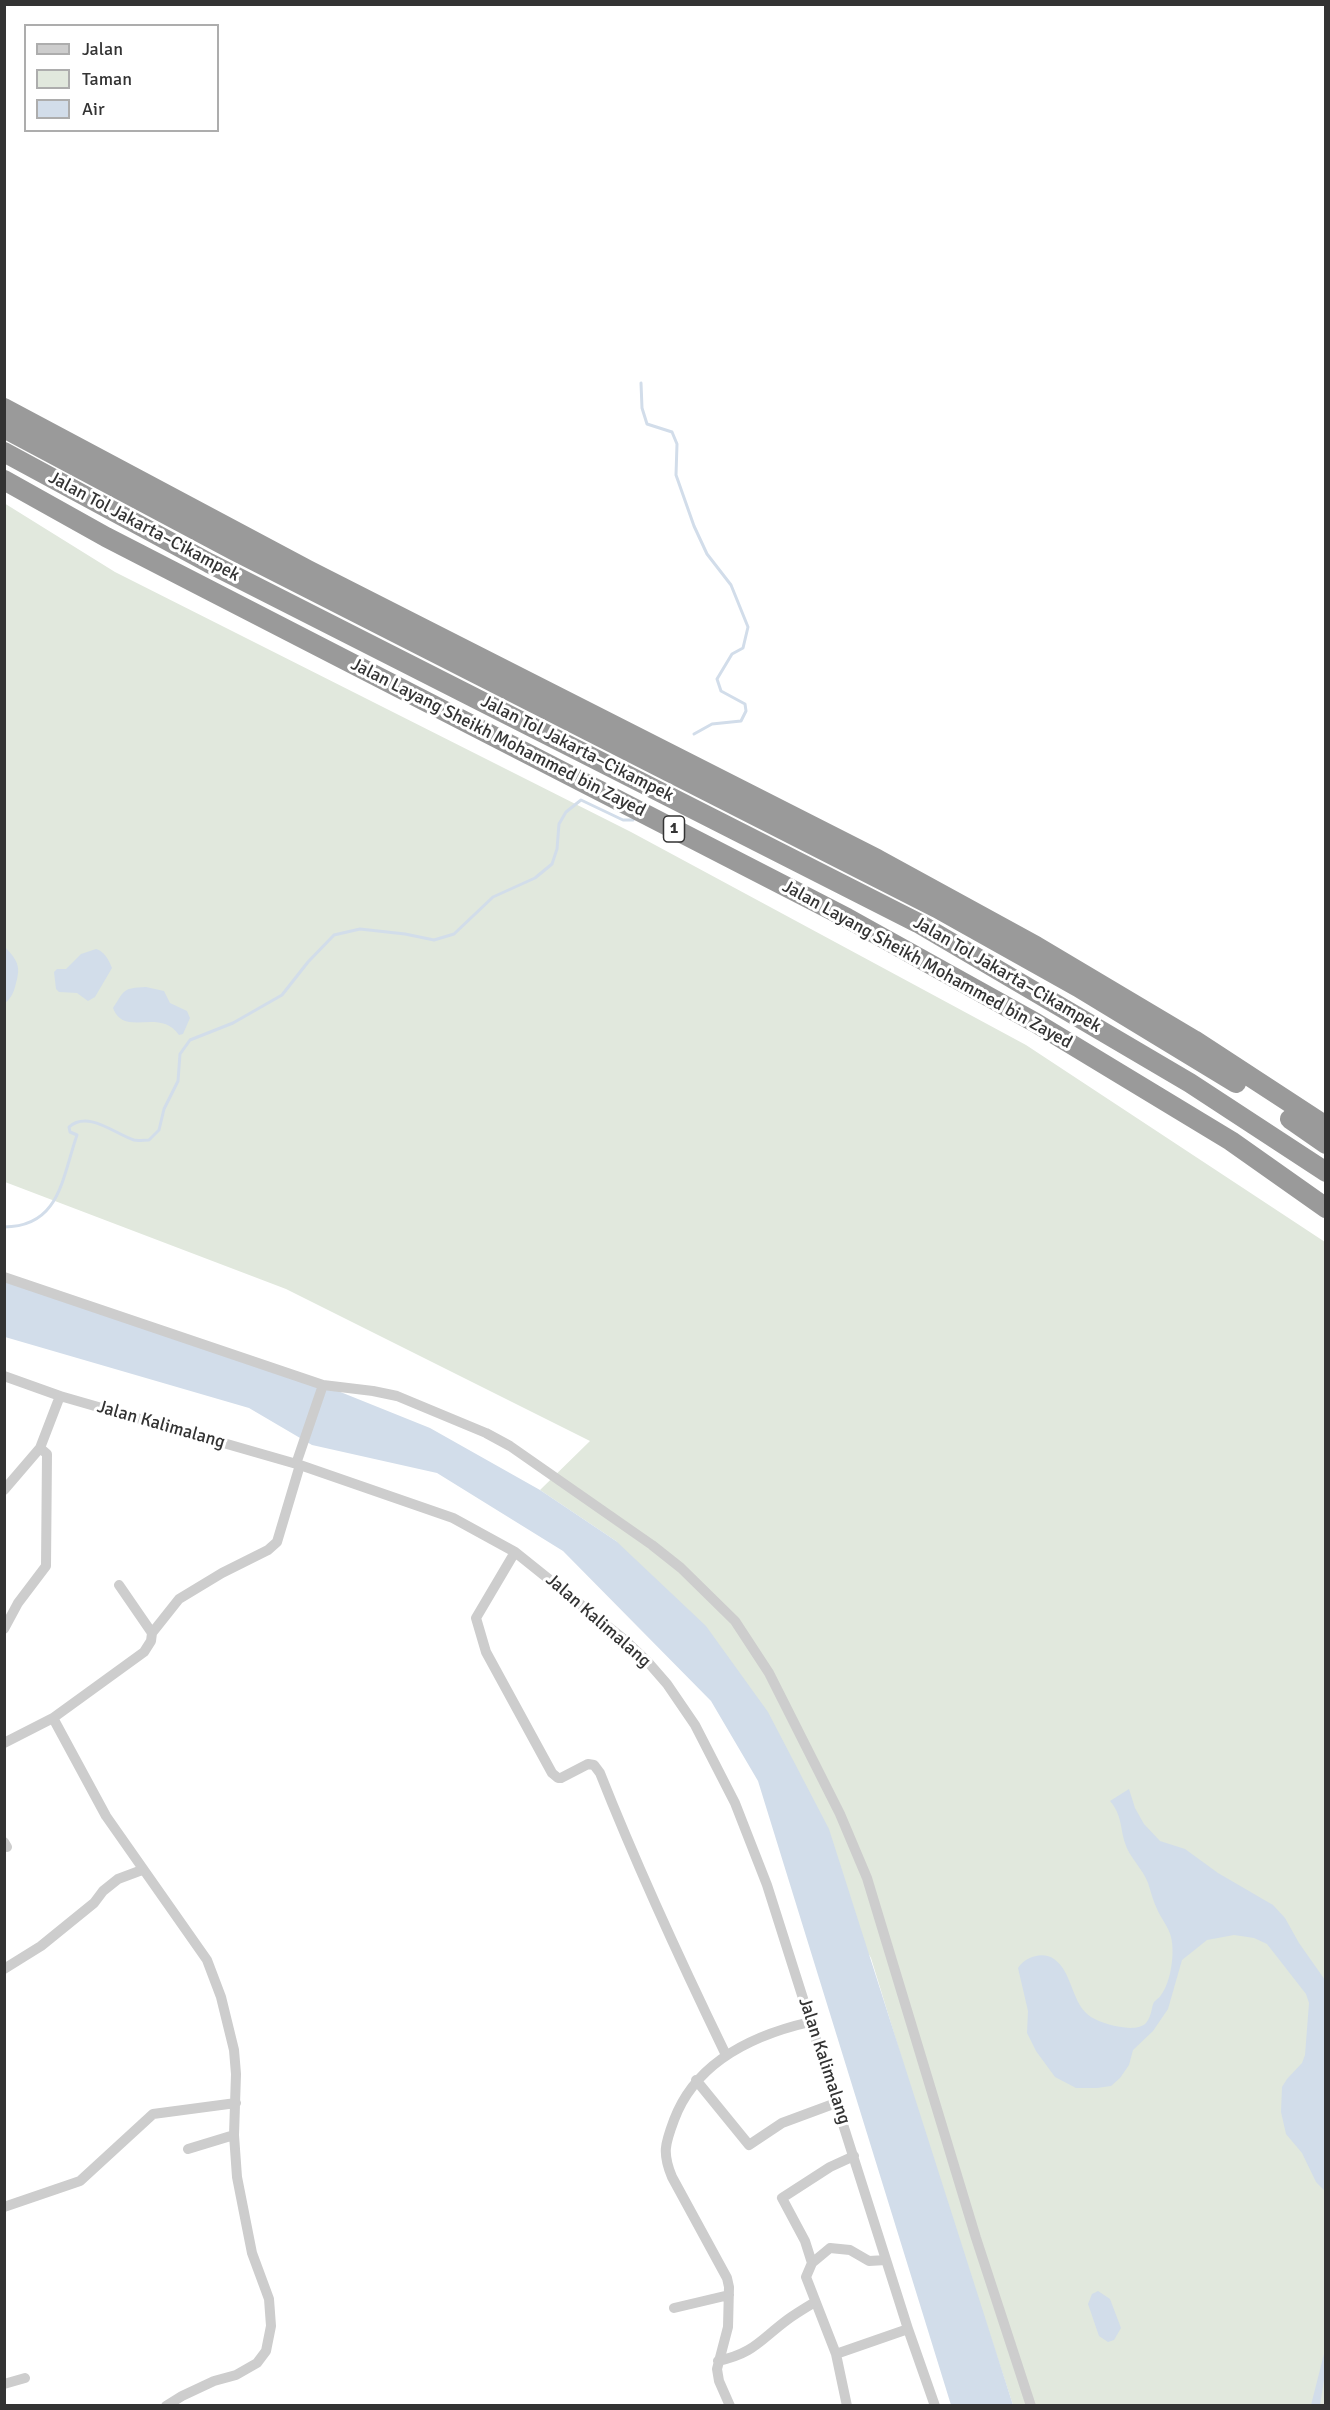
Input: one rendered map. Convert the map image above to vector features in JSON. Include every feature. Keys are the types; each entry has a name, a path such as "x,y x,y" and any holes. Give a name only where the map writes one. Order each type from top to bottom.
{"highway":[{"path":"4,408 308,570 886,865 1036,946 1184,1034 1326,1126"},
{"name":"Jalan Tol Jakarta–Cikampek","path":"4,428 233,550 937,908 1068,982 1190,1055 1326,1144"},
{"name":"Jalan Tol Jakarta–Cikampek","path":"4,452 209,563 900,914 1050,998 1190,1083 1326,1172"},
{"name":"Jalan Layang Sheikh Mohammed bin Zayed","path":"4,480 106,537 847,918 1036,1023 1210,1128 1326,1208"}],"street":[{"path":"4,1277 321,1389 373,1390 397,1396 497,1439 667,1557 707,1592 735,1621 769,1673 840,1814 867,1878 976,2238 1031,2406"},
{"name":"Jalan Kalimalang","path":"4,1376 60,1396 298,1461 453,1518 515,1552 633,1648 667,1684 695,1725 735,1803 767,1885 908,2329 935,2406"},
{"path":"4,1743 53,1718 144,1652 151,1641 152,1633 179,1599 222,1573 268,1550 277,1542 298,1461 321,1389"},
{"path":"4,1490 40,1448 60,1396"},
{"path":"4,1629 8,1613 46,1566 47,1454 40,1448"},
{"path":"515,1552 476,1618 486,1652 552,1773 561,1778 588,1764 594,1765 600,1773 630,1850 726,2055"},
{"path":"119,1586 152,1633"},
{"path":"53,1718 106,1816 207,1960 221,1997 234,2050 236,2103 234,2135 237,2176 252,2253 268,2299 271,2326 266,2351 257,2363 236,2375 197,2389 166,2406"},
{"path":"4,1969 41,1946 94,1903 103,1891 118,1880 142,1870"},
{"path":"730,2406 719,2381 718,2361 728,2327 729,2287 724,2269 666,2162 668,2137 679,2108 696,2080 726,2055 766,2034 810,2022"},
{"path":"696,2080 749,2145 782,2123 837,2103"},
{"path":"4,2207 80,2181 153,2114 236,2103"},
{"path":"188,2149 234,2135"},
{"path":"812,2263 805,2241 782,2198 830,2166 854,2156"},
{"path":"847,2406 836,2354 806,2277 812,2263 830,2248 850,2250 869,2261 886,2260"},
{"path":"674,2308 729,2295"},
{"path":"718,2361 733,2358 753,2349 788,2319 814,2302"},
{"path":"836,2354 908,2329"},
{"path":"4,2384 25,2378"}],"green space":[{"path":"4,503 115,572 631,832 1026,1045 1325,1242 1325,2405 1013,2405 933,2161 871,1958 616,1541 540,1490 590,1441 286,1289 5,1182"}],"water":[{"path":"5,947 16,961 18,970 13,992 5,1003"},
{"path":"96,949 106,956 112,968 95,997 88,1001 77,993 59,992 56,989 54,972 57,969 66,969 81,954"},
{"path":"146,987 164,991 170,1003 187,1011 190,1018 183,1034 179,1035 171,1027 162,1023 125,1021 118,1017 113,1008 122,994 128,989"},
{"path":"4,1277 323,1385 430,1428 540,1490 616,1541 706,1626 768,1712 829,1829 1013,2405 951,2405 758,1781 711,1701 563,1551 437,1473 312,1445 249,1408 5,1337"},
{"path":"1129,1789 1135,1808 1144,1824 1160,1841 1185,1849 1218,1873 1273,1905 1285,1918 1325,1980 1325,2191 1316,2182 1302,2153 1286,2134 1281,2112 1282,2087 1302,2063 1305,2055 1309,2003 1306,1994 1267,1944 1254,1938 1234,1935 1207,1940 1182,1960 1168,2009 1153,2031 1133,2050 1129,2065 1111,2086 1076,2088 1055,2077 1036,2051 1027,2033 1028,2011 1018,1968 1034,1956 1045,1955 1054,1959 1065,1972 1084,2011 1096,2020 1119,2027 1135,2028 1146,2023 1154,2002 1161,1996 1167,1983 1172,1959 1170,1934 1156,1906 1146,1878 1127,1848 1119,1816 1110,1801"},
{"path":"1098,2291 1110,2299 1121,2328 1114,2340 1108,2342 1099,2336 1088,2304 1092,2294"},
{"path":"1325,2350 1325,2374 1320,2405 1311,2405"}],"waterway":[{"path":"641,383 642,408 647,424 672,432 677,444 676,475 694,526 707,554 731,585 748,627 743,648 732,654 717,679 721,691 745,704 746,711 741,721 712,724 694,734"},
{"path":"4,1227 23,1225 37,1219 56,1197 77,1135 70,1132 69,1127 76,1122 93,1122 134,1140 149,1140 159,1130 164,1109 178,1081 180,1054 190,1040 233,1023 282,995 308,962 334,935 360,929 434,940 454,934 493,897 535,878 552,864 557,849 559,824 566,812 581,800 623,820 633,820"}]}
